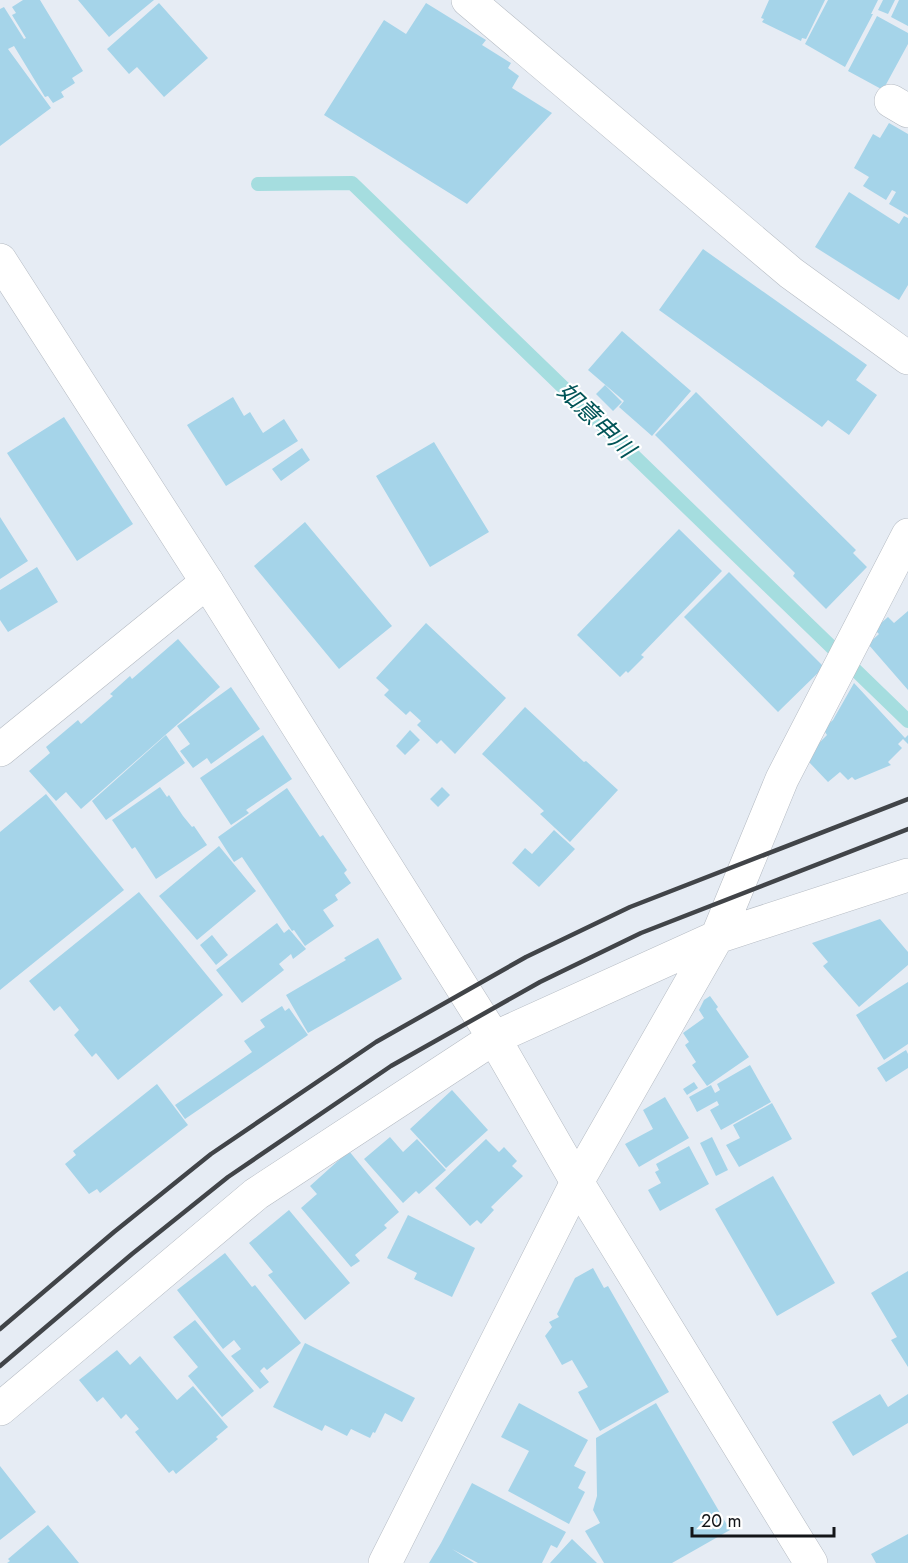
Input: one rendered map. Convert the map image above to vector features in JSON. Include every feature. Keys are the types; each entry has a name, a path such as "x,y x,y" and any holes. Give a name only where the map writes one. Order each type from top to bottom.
{"street":[{"path":"468,0 791,273 908,358"},
{"path":"0,260 207,582 494,1038 577,1182 811,1563"},
{"path":"385,1563 577,1182 717,937 782,779 908,535"},
{"path":"0,750 207,582"},
{"path":"0,1409 256,1194 494,1038 717,937 908,875"}],"building":[{"path":"23,0 40,0 83,71 72,78 75,83 61,92 64,97 53,103 48,96 45,97 14,46 8,49 51,108 0,146 0,9 4,7 24,39 26,38 12,15 16,13 12,7"},
{"path":"78,0 154,0 109,37"},
{"path":"769,0 825,0 806,39 802,38 801,41 762,22 764,19 761,18"},
{"path":"828,0 878,0 845,67 805,44"},
{"path":"883,0 895,0 888,14 878,10"},
{"path":"899,0 908,0 908,26 891,17"},
{"path":"159,3 208,58 164,97 137,67 129,74 107,49"},
{"path":"426,3 486,40 482,45 511,63 508,68 519,76 512,88 552,113 467,204 324,115 384,20 406,34"},
{"path":"877,16 908,33 908,44 883,90 848,71"},
{"path":"889,123 908,134 908,215 889,204 896,192 892,190 886,200 863,186 869,177 854,168 873,134 880,138"},
{"path":"849,192 899,224 904,216 908,218 908,285 899,300 815,247"},
{"path":"703,249 867,365 856,380 877,395 849,435 828,420 822,427 659,310"},
{"path":"622,331 691,391 652,436 619,407 624,401 588,370"},
{"path":"605,385 622,402 613,411 596,394"},
{"path":"696,392 856,550 853,553 867,567 826,609 793,576 795,573 655,435"},
{"path":"233,397 244,416 250,412 263,433 284,419 298,441 226,486 187,425"},
{"path":"64,417 133,524 77,561 7,453"},
{"path":"434,442 489,532 430,567 376,476"},
{"path":"302,448 310,460 281,481 272,469"},
{"path":"0,517 28,561 0,579"},
{"path":"305,522 392,626 339,669 254,566"},
{"path":"679,529 722,571 641,655 644,657 628,673 626,671 620,677 577,635"},
{"path":"37,567 58,602 8,632 0,620 0,590"},
{"path":"729,572 824,667 778,712 684,617"},
{"path":"908,611 908,690 868,644 879,634 874,629 888,617 894,623"},
{"path":"426,623 506,698 455,754 441,740 437,744 417,725 421,721 410,711 406,715 384,695 389,690 376,678"},
{"path":"178,639 220,687 81,809 66,792 56,801 29,771 50,753 46,747 78,720 81,724 113,696 110,694 130,676 132,679"},
{"path":"854,683 905,738 908,735 908,744 903,739 898,744 902,748 888,762 891,765 855,780 852,777 848,780 840,772 828,782 808,761 815,747 827,735 823,729 833,720"},
{"path":"231,687 260,729 211,764 207,758 193,768 180,751 190,744 177,726"},
{"path":"525,707 618,790 570,842 540,814 544,811 482,754"},
{"path":"410,730 420,740 405,755 396,746"},
{"path":"166,735 185,763 106,820 92,801"},
{"path":"263,735 292,779 246,810 249,813 231,825 200,778"},
{"path":"160,787 167,797 169,795 207,845 156,879 135,847 132,849 112,820"},
{"path":"442,787 450,795 438,807 430,799"},
{"path":"287,788 320,837 323,835 347,870 344,873 351,883 335,895 338,900 323,910 334,926 305,946 294,930 292,931 242,857 234,862 218,837"},
{"path":"46,794 124,890 0,990 0,832"},
{"path":"554,830 575,849 539,887 512,863 525,848 532,854"},
{"path":"219,846 256,891 197,940 159,896"},
{"path":"139,892 223,995 118,1080 96,1053 92,1057 74,1035 79,1030 60,1006 54,1011 29,981"},
{"path":"880,919 908,952 908,965 859,1007 823,966 828,962 812,943"},
{"path":"277,923 284,933 289,929 306,949 293,959 291,954 279,964 284,970 242,1003 216,970"},
{"path":"212,935 228,955 216,965 200,945"},
{"path":"378,938 402,979 308,1033 286,995 346,960 344,958"},
{"path":"908,982 908,1044 884,1060 856,1015"},
{"path":"710,996 718,1007 716,1009 749,1057 707,1086 692,1065 696,1062 685,1045 689,1042 683,1033 704,1018 699,1010 704,1000"},
{"path":"282,1006 285,1011 289,1008 308,1035 185,1119 175,1105 252,1052 244,1041 265,1027 260,1020"},
{"path":"906,1050 908,1068 886,1082 877,1068"},
{"path":"750,1065 771,1102 721,1130 710,1110 719,1105 717,1101 697,1112 689,1097 711,1085 715,1093 720,1090 717,1084"},
{"path":"694,1082 698,1088 687,1095 683,1089"},
{"path":"157,1084 188,1125 100,1193 97,1189 89,1194 65,1164 76,1155 73,1151"},
{"path":"452,1090 488,1130 446,1168 410,1129"},
{"path":"665,1097 689,1138 639,1167 625,1144 653,1129 643,1110"},
{"path":"772,1103 792,1139 739,1167 726,1145 740,1138 733,1125"},
{"path":"390,1137 403,1152 417,1139 446,1170 419,1194 416,1191 403,1203 364,1159"},
{"path":"712,1137 728,1170 716,1176 700,1143"},
{"path":"486,1139 499,1152 504,1147 517,1161 512,1166 523,1176 491,1207 494,1210 481,1224 477,1220 470,1226 435,1188"},
{"path":"689,1146 709,1184 660,1211 648,1190 661,1183 655,1172 659,1170 656,1164"},
{"path":"349,1151 399,1212 384,1225 387,1228 355,1255 360,1261 351,1267 301,1208 317,1194 310,1186"},
{"path":"773,1176 835,1283 777,1316 715,1209"},
{"path":"289,1210 350,1283 305,1320 268,1275 273,1272 249,1243"},
{"path":"408,1215 475,1248 452,1297 414,1279 417,1273 387,1258"},
{"path":"225,1253 252,1287 255,1285 301,1343 267,1370 264,1367 260,1371 269,1382 260,1389 231,1356 241,1349 234,1340 223,1349 177,1290"},
{"path":"593,1268 604,1288 608,1286 669,1392 600,1431 578,1392 588,1387 572,1360 562,1365 545,1336 552,1327 549,1322 559,1317 557,1314 575,1278"},
{"path":"908,1271 908,1367 891,1340 897,1337 871,1293"},
{"path":"195,1320 254,1391 222,1417 188,1376 198,1367 173,1337"},
{"path":"305,1343 415,1398 402,1422 385,1413 370,1438 351,1429 347,1436 325,1425 322,1431 273,1407"},
{"path":"117,1350 130,1365 140,1356 177,1400 193,1386 228,1427 216,1437 218,1439 176,1474 173,1470 169,1473 135,1432 139,1429 126,1414 121,1419 103,1397 97,1402 79,1380"},
{"path":"880,1394 888,1407 908,1394 908,1423 853,1456 832,1422"},
{"path":"519,1403 588,1440 574,1466 586,1472 578,1488 585,1492 569,1524 508,1491 529,1451 501,1437"},
{"path":"656,1403 730,1530 672,1563 604,1563 585,1531 600,1523 593,1510 597,1496 596,1438"},
{"path":"0,1466 36,1512 0,1540"},
{"path":"472,1483 566,1532 557,1548 551,1545 542,1563 478,1563 452,1549 474,1563 429,1563"},
{"path":"48,1525 79,1563 7,1563 10,1561 8,1559"},
{"path":"908,1534 908,1563 876,1563 871,1554"},
{"path":"572,1539 597,1563 550,1563"}],"waterway":[{"name":"如意申川","path":"258,184 352,183 908,721"}],"railway":[{"path":"0,1329 114,1232 211,1154 376,1042 526,957 630,907 908,799"},
{"path":"0,1366 132,1254 228,1177 391,1066 540,982 641,933 908,829"}]}
